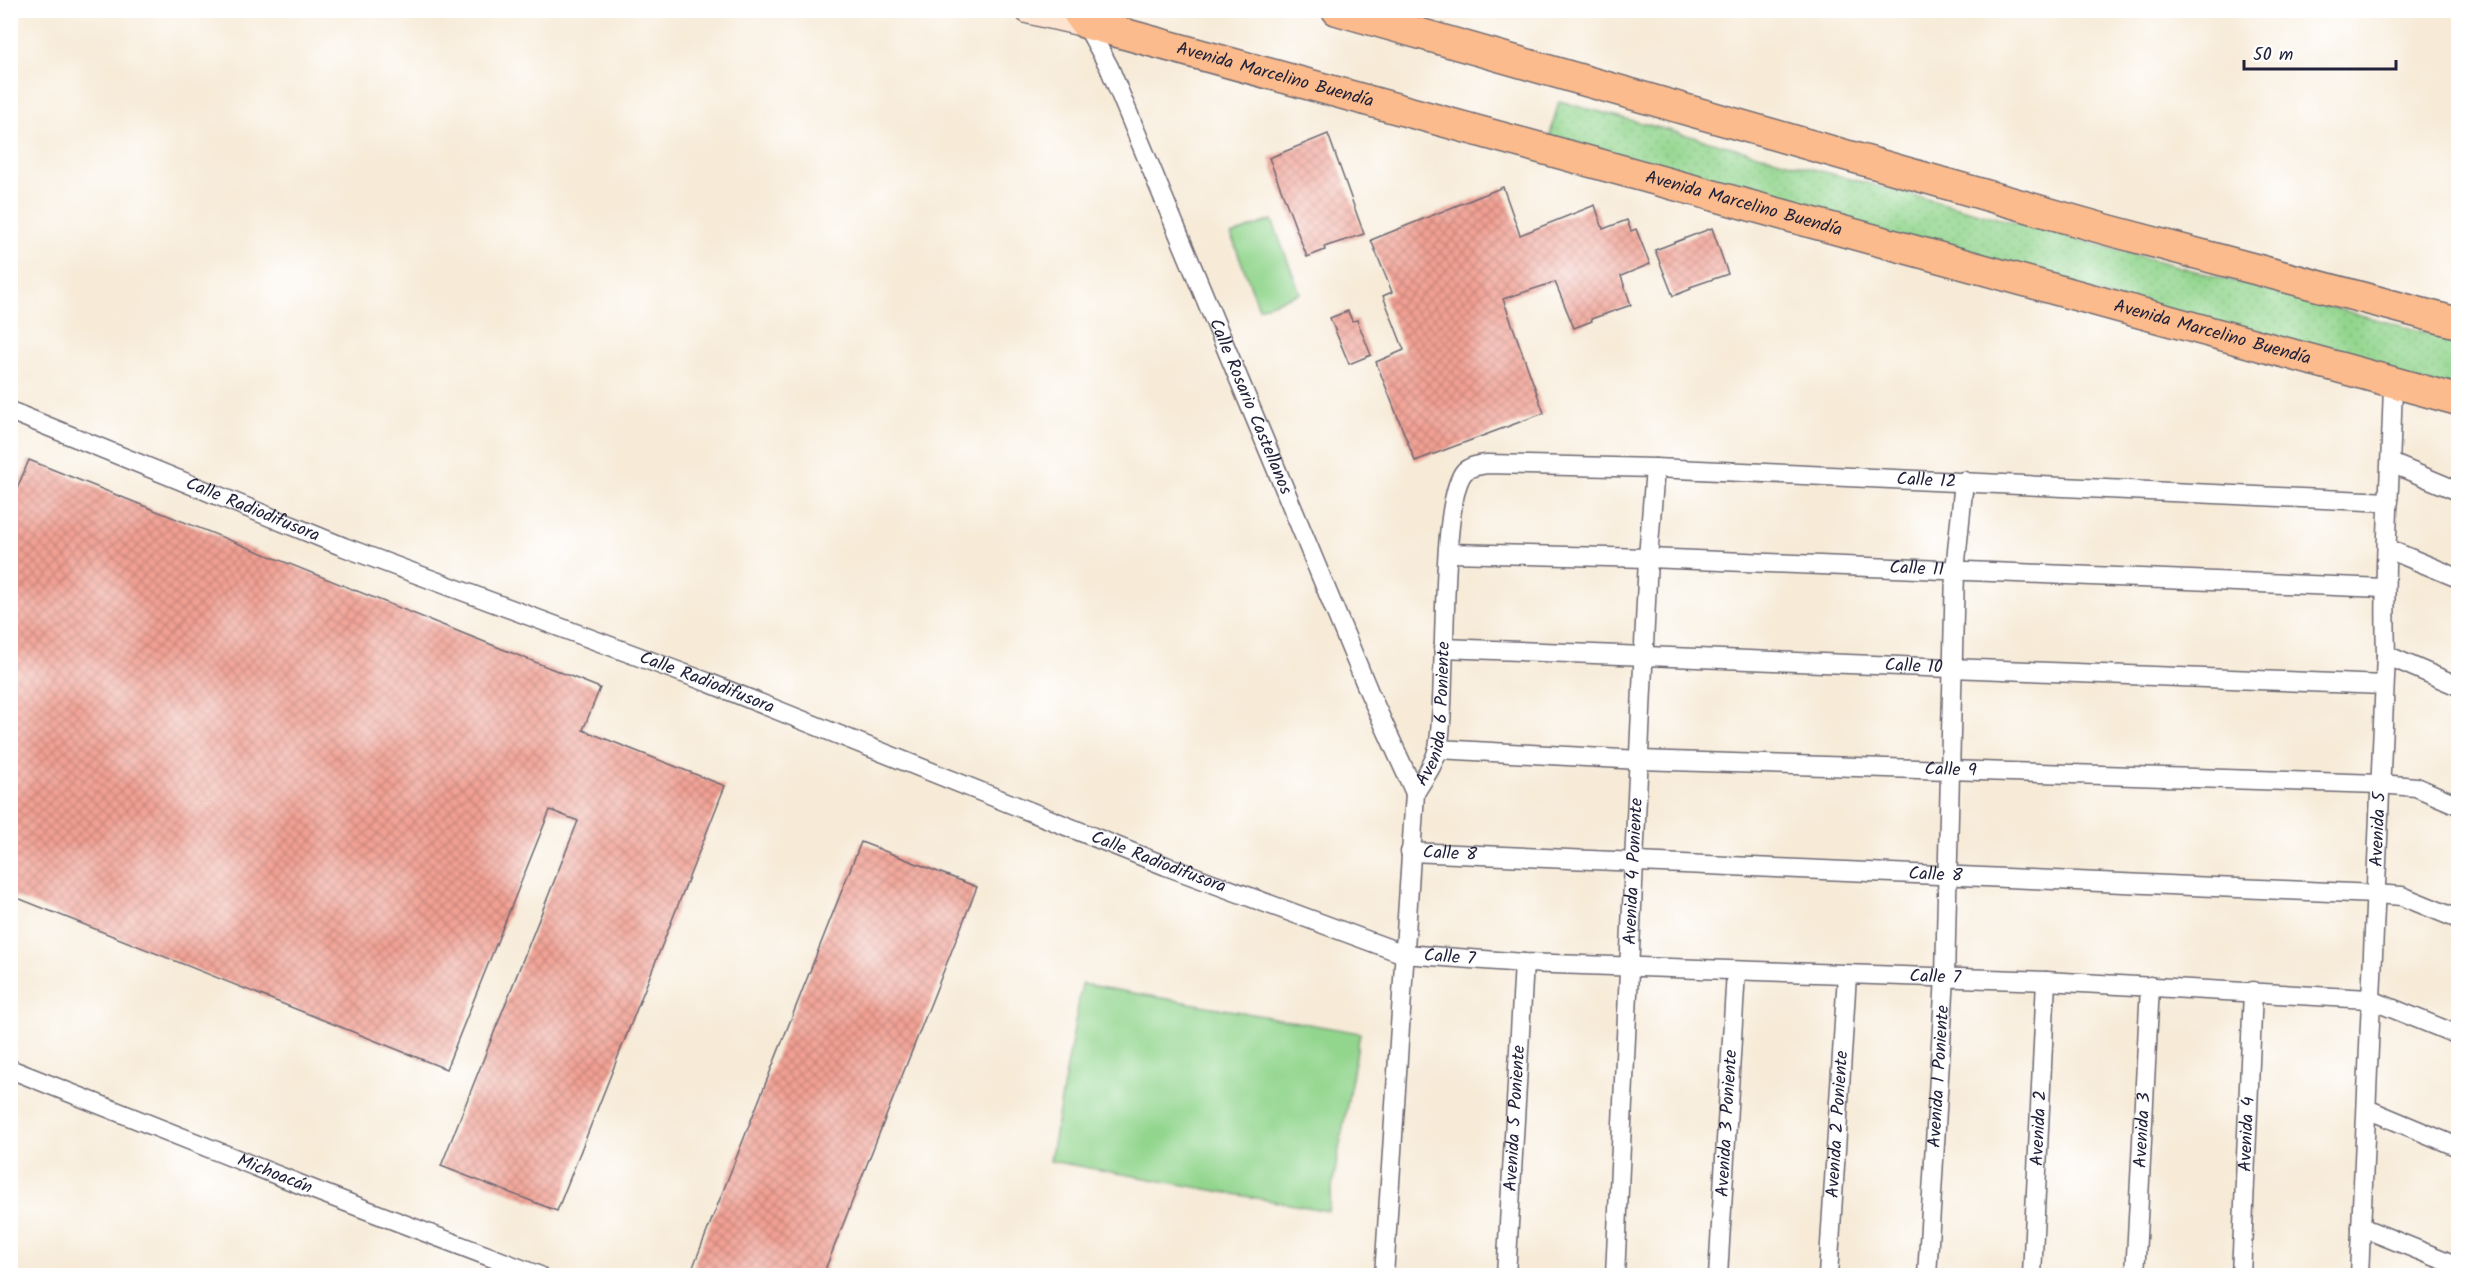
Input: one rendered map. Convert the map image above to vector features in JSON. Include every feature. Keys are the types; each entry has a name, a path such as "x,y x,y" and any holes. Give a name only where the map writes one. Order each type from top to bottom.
{"main road":[{"path":"1337,10 2108,230 2458,323"},
{"name":"Avenida Marcelino Buendía","path":"1081,17 2458,400"}],"street":[{"name":"Avenida Marcelino Buendía","path":"1029,10 1081,17"},
{"name":"Calle Rosario Castellanos","path":"1081,17 1109,67 1369,692 1414,793"},
{"name":"Avenida 5","path":"2359,1275 2367,1109 2369,999 2386,655 2384,588 2388,549 2393,382"},
{"name":"Calle Radiodifusora","path":"10,411 344,547 707,682 1166,866 1404,954"},
{"path":"2391,463 2458,490"},
{"name":"Calle 12","path":"1464,472 1473,466 1486,464 1655,468 2390,502"},
{"name":"Avenida 4 Poniente","path":"1615,1275 1648,558 1655,468"},
{"name":"Avenida 6 Poniente","path":"1384,1275 1414,793 1438,749 1449,553 1455,494 1464,472"},
{"name":"Avenida 1 Poniente","path":"1927,1275 1945,977 1955,571 1964,481"},
{"path":"2388,549 2458,578"},
{"name":"Calle 11","path":"1449,553 1648,558 2384,588"},
{"name":"Calle 10","path":"1443,648 2384,685"},
{"path":"2386,655 2458,686"},
{"name":"Calle 9","path":"1438,749 1640,760 2380,784 2416,787 2458,805"},
{"name":"Calle 8","path":"1410,852 2375,894 2402,896 2458,919"},
{"name":"Calle 7","path":"1404,954 1524,963 2046,981 2369,999 2458,1035"},
{"name":"Avenida 5 Poniente","path":"1506,1275 1524,963"},
{"name":"Avenida 3 Poniente","path":"1718,1275 1736,971"},
{"name":"Avenida 2 Poniente","path":"1828,1275 1848,975"},
{"name":"Avenida 2","path":"2032,1275 2046,981"},
{"name":"Avenida 3","path":"2135,1275 2150,986"},
{"name":"Avenida 4","path":"2241,1275 2253,991"},
{"name":"Michoacán","path":"10,1069 317,1191 540,1275"},
{"path":"2367,1109 2458,1147"},
{"path":"2361,1227 2458,1266"}],"green space":[{"path":"1559,101 2458,341 2458,393 1548,143"},
{"path":"1272,220 1300,293 1259,308 1231,235"},
{"path":"1082,984 1360,1033 1328,1211 1050,1161"}],"building":[{"path":"1328,134 1364,234 1324,247 1325,250 1307,257 1269,158"},
{"path":"1503,187 1520,235 1595,205 1603,229 1627,220 1631,231 1636,229 1650,264 1621,276 1631,305 1591,319 1592,321 1574,328 1555,282 1503,299 1544,413 1415,461 1376,362 1404,350 1383,296 1392,292 1371,240"},
{"path":"1712,228 1728,274 1690,287 1691,289 1673,296 1655,250"},
{"path":"1348,311 1352,321 1357,320 1371,355 1349,364 1330,318"},
{"path":"29,460 600,688 583,730 725,786 557,1211 441,1166 578,821 550,810 446,1069 10,895 10,505"},
{"path":"861,842 977,887 823,1275 714,1275 693,1267"}]}
